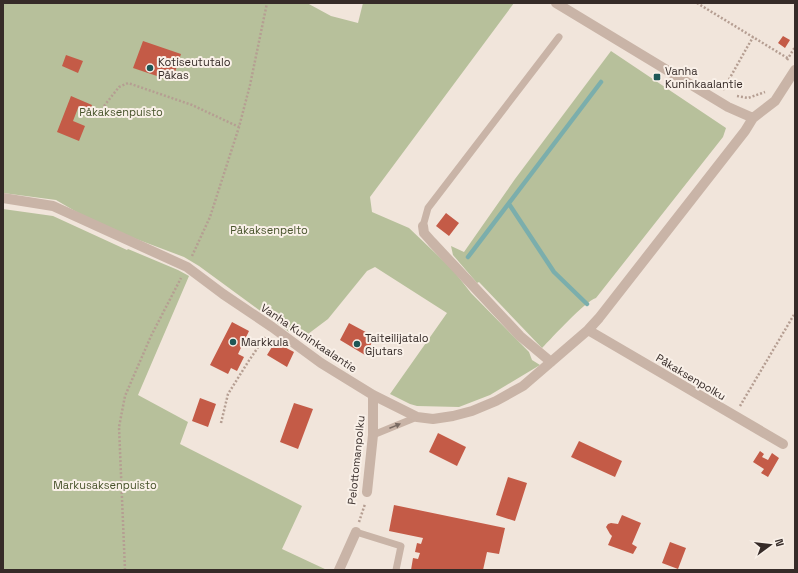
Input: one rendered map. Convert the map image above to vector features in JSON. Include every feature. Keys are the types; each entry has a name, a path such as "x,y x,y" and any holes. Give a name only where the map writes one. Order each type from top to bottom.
{"street":[{"path":"556,3 728,107 753,118 775,102 795,70"},
{"name":"Vanha Kuninkaalantie","path":"3,198 52,206 187,267 321,363 373,395 417,417 433,419 472,411 496,401 524,386 588,330 599,318 745,131 753,118"},
{"path":"423,226 424,232 432,242 520,336 551,362"},
{"name":"Påkaksenpolku","path":"588,330 734,417 783,444"},
{"name":"Pelottomanpolku","path":"367,492 373,435 373,395"},
{"path":"339,570 356,532"}],"lane":[{"path":"423,226 428,208 559,37"},
{"path":"373,435 417,417"},
{"path":"356,532 401,546 396,570"}],"path":[{"path":"125,570 119,427 125,396 151,336 187,267 210,217 239,127 250,85 267,3"},
{"path":"697,3 795,62"},
{"path":"729,93 723,90 753,37"},
{"path":"784,64 795,46"},
{"path":"104,106 118,87 128,83 192,105 239,127"},
{"path":"735,96 748,98 764,92 769,86"},
{"path":"734,417 795,313"},
{"path":"221,423 228,394 272,327"},
{"name":"Pelottomanpolku","path":"356,532 366,502 367,492"}],"green space":[{"path":"3,3 307,3 331,16 358,23 363,3 514,3 370,197 372,212 409,228 453,270 471,293 529,352 532,360 540,365 490,395 459,407 417,406 410,404 390,394 447,313 375,267 367,271 328,319 308,334 294,327 289,332 199,266 184,257 115,231 80,214 56,200 3,193"},
{"path":"611,51 726,128 723,137 596,298 584,306 542,348 479,282 477,283 453,255 451,246 464,252 515,179"},
{"name":"Markusaksenpuisto","path":"3,209 53,216 127,250 128,249 189,276 138,395 188,422 180,444 302,506 282,549 327,570 3,570"}],"building":[{"path":"783,36 790,40 785,48 778,43"},
{"path":"143,41 181,54 172,81 133,68"},
{"path":"66,55 83,61 78,73 62,66"},
{"path":"71,96 92,105 89,113 78,108 73,121 85,126 79,141 57,132"},
{"path":"446,213 459,223 449,236 436,226"},
{"path":"232,322 249,331 238,354 244,357 237,371 231,368 228,374 210,365"},
{"path":"349,323 375,337 365,355 340,340"},
{"path":"275,342 294,352 287,367 267,355"},
{"path":"200,398 216,404 208,427 192,421"},
{"path":"294,403 313,409 298,449 280,442"},
{"path":"438,433 466,447 457,466 429,452"},
{"path":"579,441 622,461 615,477 571,457"},
{"path":"760,451 764,454 762,457 768,460 772,453 779,458 768,477 761,473 764,469 753,462"},
{"path":"508,477 527,483 515,521 496,515"},
{"path":"394,505 505,528 499,554 487,552 483,570 411,570 413,558 418,559 420,553 415,552 417,543 421,544 423,538 389,531"},
{"path":"622,515 641,523 632,544 637,547 633,554 608,545 612,536 606,527 611,523 618,524"},
{"path":"670,542 686,548 678,569 662,563"}],"waterway":[{"path":"468,257 601,82"},
{"path":"509,204 554,272 587,304"}],"place":[{"name":"Kotiseututalo Påkas","path":"150,68"},
{"name":"Vanha Kuninkaalantie","path":"657,77"},
{"name":"Markkula","path":"233,342"},
{"name":"Taiteilijatalo Gjutars","path":"357,344"}],"park label":[{"name":"Påkaksenpuisto","path":"121,112"},
{"name":"Påkaksenpelto","path":"269,230"}]}
